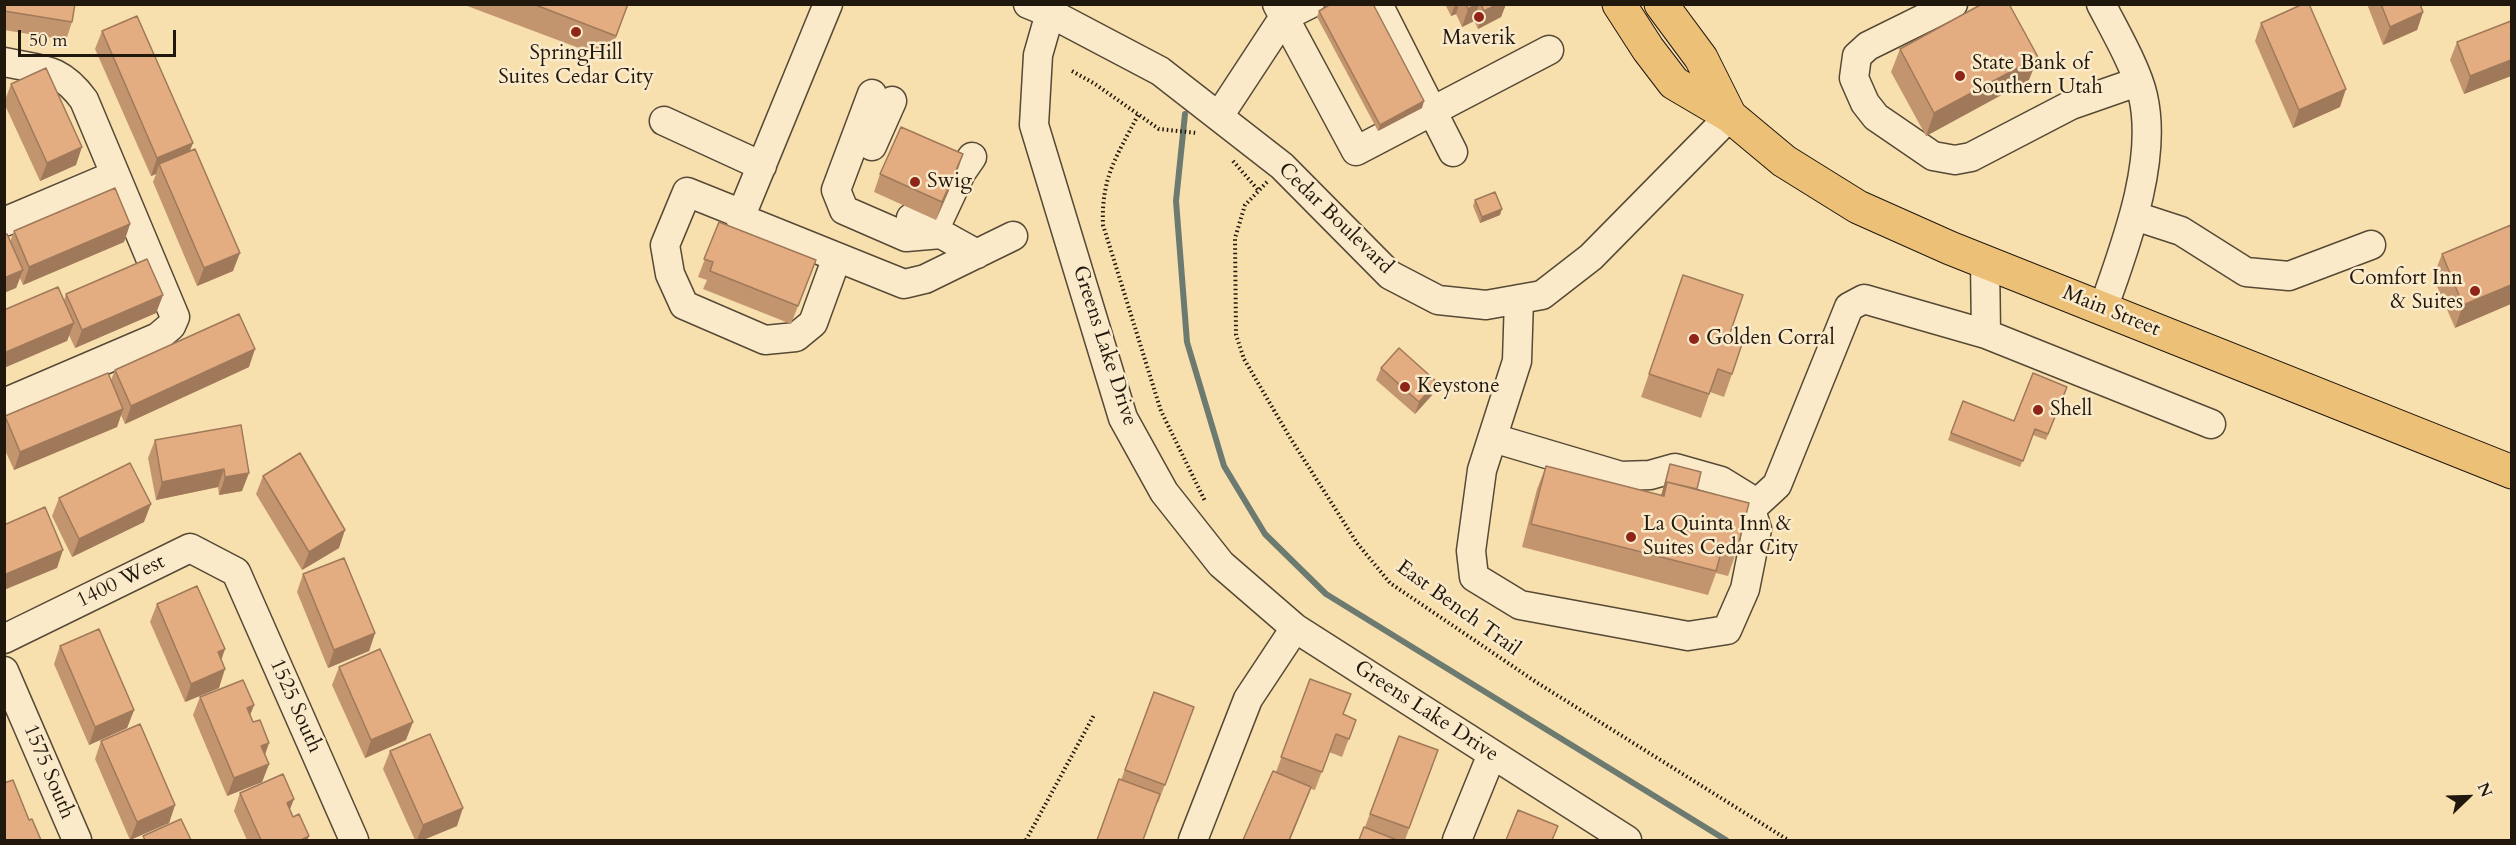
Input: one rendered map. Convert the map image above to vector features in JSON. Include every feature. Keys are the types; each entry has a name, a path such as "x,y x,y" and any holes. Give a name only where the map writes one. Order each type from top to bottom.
{"main road":[{"path":"1619,4 1648,49 1674,83 1730,116"},
{"path":"1661,4 1701,58 1730,116"},
{"name":"Main Street","path":"1730,116 1762,145 1831,192 1882,219 2511,472"}],"street":[{"path":"828,4 740,218 904,284 925,279 1013,236"},
{"path":"1219,117 1280,11 1310,4"},
{"path":"1378,4 1453,152"},
{"path":"1953,4 1868,46 1857,56 1854,66 1858,89 1876,117 1933,156 1955,160 1971,157 2072,105 2138,82"},
{"path":"2101,4 2143,94 2148,129 2135,216 2103,309"},
{"name":"Cedar Boulevard","path":"1039,9 1161,71 1282,166 1390,275 1438,300 1486,305 1542,295 1591,257 1730,116"},
{"name":"Greens Lake Drive","path":"1039,9 1034,125 1123,417 1164,492 1221,564 1295,628 1627,840"},
{"path":"1280,11 1356,151 1549,50"},
{"path":"4,62 56,73 71,82 84,100 175,317 171,326 158,337 4,402"},
{"path":"882,98 857,178 857,190 862,203 940,228 977,254"},
{"path":"664,121 762,166"},
{"path":"940,228 961,173 972,157"},
{"path":"4,222 115,175"},
{"path":"742,214 687,192 665,245 670,274 684,305 765,340 796,337 813,323 837,257"},
{"path":"2135,216 2181,231 2246,272 2289,276 2372,245"},
{"path":"1985,261 1986,334"},
{"path":"1751,509 1777,485 1849,307 1864,298 1986,334 2211,424"},
{"path":"1492,438 1621,476 1650,475 1675,468 1684,470 1721,481 1747,497 1757,529 1748,579 1727,630 1688,636 1521,605 1473,577 1472,551 1481,482 1492,438 1516,361 1519,299"},
{"name":"1400 West","path":"4,639 190,549 236,572"},
{"name":"1525 South","path":"236,572 354,840"},
{"path":"1193,840 1248,699 1295,628"},
{"name":"1575 South","path":"4,671 77,840"},
{"path":"1457,840 1492,754"}],"path":[{"path":"1072,71 1095,84 1159,129 1192,132"},
{"path":"1138,115 1109,172 1102,200 1103,225 1161,411 1200,493 1211,510"},
{"name":"East Bench Trail","path":"1282,166 1245,205 1235,238 1236,335 1244,359 1289,436 1357,543 1390,583 1536,682 1788,840"},
{"path":"1026,840 1094,715"}],"building":[{"path":"4,4 75,4 72,22 4,11"},
{"path":"533,4 628,4 616,36"},
{"name":"Maverik","path":"1331,4 1373,4 1424,101 1380,125 1319,11"},
{"path":"1466,4 1477,4 1468,9"},
{"path":"1481,4 1498,4 1484,11"},
{"name":"State Bank of Southern Utah","path":"1982,4 2009,4 2038,57 1934,113 1900,49"},
{"path":"2303,4 2309,4 2346,89 2299,110 2261,23"},
{"path":"2381,4 2420,4 2423,12 2390,27"},
{"path":"137,16 193,143 157,158 102,31"},
{"path":"2511,21 2511,60 2470,76 2457,42"},
{"path":"46,68 82,147 47,163 11,84"},
{"name":"Swig","path":"901,127 963,154 942,202 880,174"},
{"path":"195,149 240,253 204,268 159,164"},
{"path":"115,188 130,224 29,267 14,231"},
{"path":"1495,192 1502,209 1482,217 1475,200"},
{"path":"719,222 816,260 798,306 710,271 713,262 704,259"},
{"path":"2511,225 2511,285 2463,305 2442,254"},
{"path":"7,234 23,270 4,278 4,235"},
{"path":"147,259 163,295 82,330 66,294"},
{"name":"Golden Corral","path":"1683,275 1743,295 1729,336 1743,341 1732,374 1718,369 1709,394 1649,374"},
{"path":"58,287 74,323 4,353 4,310"},
{"path":"239,314 255,349 131,406 115,370"},
{"path":"1399,348 1437,382 1419,402 1381,368"},
{"path":"108,373 123,409 20,452 5,416"},
{"path":"2033,373 2067,387 2048,434 2035,429 2023,461 1951,433 1963,401 2014,421"},
{"path":"241,425 249,473 225,477 224,469 162,482 155,440"},
{"path":"300,453 345,530 309,552 263,476"},
{"path":"130,463 151,504 79,539 59,498"},
{"path":"1670,464 1701,472 1697,489 1667,482 1662,496"},
{"name":"La Quinta Inn & Suites Cedar City","path":"1546,466 1664,496 1667,482 1749,503 1736,553 1722,549 1716,571 1531,524"},
{"path":"45,507 63,550 4,575 4,525"},
{"path":"344,558 375,633 334,650 303,574"},
{"path":"197,586 225,649 218,652 225,669 191,684 157,604"},
{"path":"99,629 134,710 95,727 60,646"},
{"path":"380,649 413,722 371,740 339,667"},
{"path":"1310,679 1351,694 1343,714 1356,720 1349,739 1336,734 1322,772 1281,757"},
{"path":"243,680 254,705 247,708 253,722 260,720 269,743 261,746 269,764 234,778 200,697"},
{"path":"1154,692 1194,707 1165,785 1125,770"},
{"path":"140,724 175,805 137,822 101,741"},
{"path":"430,734 463,808 423,825 390,751"},
{"path":"1399,736 1438,750 1409,828 1370,814"},
{"path":"1273,771 1311,787 1289,840 1243,840"},
{"path":"283,774 294,799 287,803 293,817 299,814 309,836 301,840 261,840 240,793"},
{"path":"1119,779 1160,794 1143,840 1097,840"},
{"path":"13,780 29,820 32,819 41,840 4,840 4,783"},
{"path":"1518,810 1558,826 1552,840 1506,840"},
{"path":"181,819 191,840 145,840 143,836"},
{"path":"1364,827 1397,840 1359,840"}],"waterway":[{"path":"1185,114 1176,201 1187,342 1224,466 1265,534 1326,594 1726,840"}],"place":[{"name":"Maverik","path":"1479,17"},
{"name":"SpringHill Suites Cedar City","path":"576,32"},
{"name":"State Bank of Southern Utah","path":"1960,76"},
{"name":"Swig","path":"915,182"},
{"name":"Comfort Inn & Suites","path":"2475,291"},
{"name":"Golden Corral","path":"1694,339"},
{"name":"Keystone","path":"1405,387"},
{"name":"Shell","path":"2038,410"},
{"name":"La Quinta Inn & Suites Cedar City","path":"1631,537"}]}
